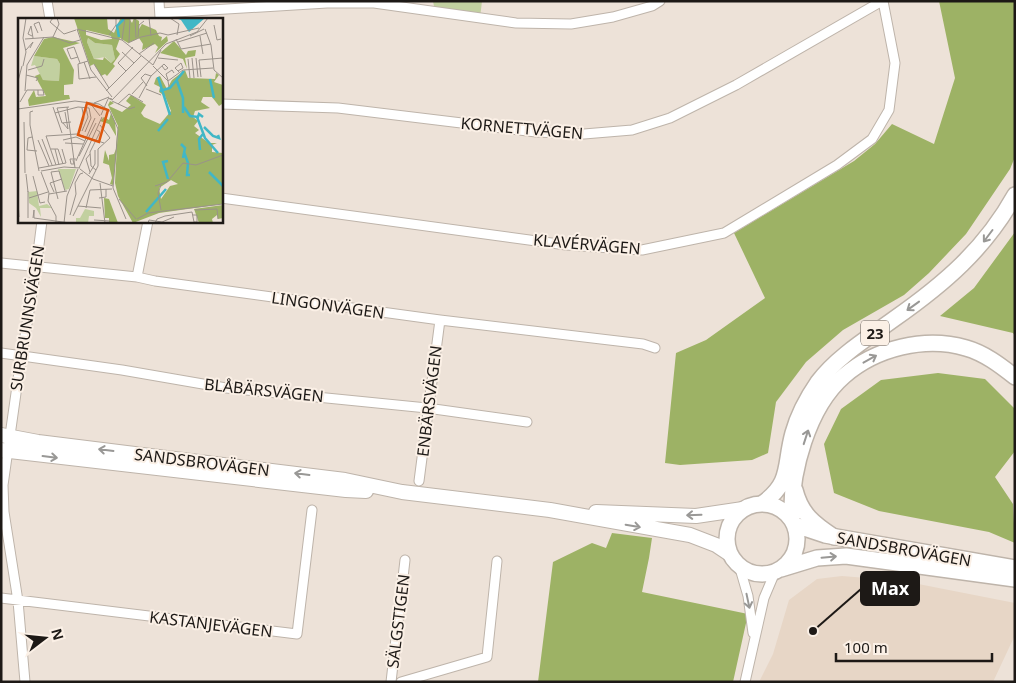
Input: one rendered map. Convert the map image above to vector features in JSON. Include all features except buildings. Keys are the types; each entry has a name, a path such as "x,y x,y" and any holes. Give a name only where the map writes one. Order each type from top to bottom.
{"main road":[{"name":"23","path":"743,509 762,503 774,495 781,486 799,415 819,382 843,357 952,276 988,238 1015,195"},
{"path":"743,509 736,515 728,530 727,539 735,560 752,573 768,574 778,570 793,557 797,548 798,539 791,499 807,436 818,409 844,376 874,356 895,348 916,344 952,345 966,348 993,360 1015,377"},
{"name":"SANDSBROVÄGEN","path":"6,435 38,442 345,480 402,492"},
{"name":"SANDSBROVÄGEN","path":"4,450 346,490 402,492 550,510 690,535 716,545 735,560"},
{"path":"794,484 797,499 807,517 816,526 834,537"},
{"path":"762,503 779,508 794,522"},
{"name":"SANDSBROVÄGEN","path":"550,510 696,516 743,509"},
{"name":"SANDSBROVÄGEN","path":"794,522 812,532 834,537 1015,568"},
{"name":"SANDSBROVÄGEN","path":"778,570 817,558 846,556 1015,579"}],"street":[{"path":"48,1 50,18"},
{"path":"159,1 160,16 327,3 374,3 516,23 570,24 613,17 652,6 660,1"},
{"name":"KORNETTVÄGEN","path":"222,104 338,108 536,132 584,134 632,130 670,118 728,89 882,1"},
{"name":"KLAVÉRVÄGEN","path":"222,198 566,245 642,250 724,233 837,165 872,139 889,110 895,63 882,1"},
{"name":"SURBRUNNSVÄGEN","path":"25,682 18,601 4,512 4,450 36,268 42,222"},
{"path":"137,277 148,222"},
{"name":"LINGONVÄGEN","path":"1,263 137,277 440,320 643,344 655,348"},
{"name":"ENBÄRSVÄGEN","path":"419,481 427,408 440,320"},
{"name":"BLÅBÄRSVÄGEN","path":"1,353 122,370 226,388 427,408 527,422"},
{"name":"KASTANJEVÄGEN","path":"1,598 296,634 312,510"},
{"name":"SÄLGSTIGEN","path":"391,682 405,560"},
{"path":"735,560 748,596 754,638"},
{"name":"SÄLGSTIGEN","path":"401,682 487,658 497,561"},
{"path":"745,682 764,598 778,570"}],"shaded area":[{"path":"842,576 903,581 1015,603 1015,635 993,682 759,682 773,654 789,600 817,579"}],"green space":[{"path":"433,1 482,1 480,18 435,12"},
{"path":"939,1 1015,1 1015,157 1010,169 966,234 929,273 904,295 843,330 806,362 776,402 768,453 752,460 680,465 665,463 676,353 706,340 765,298 734,233 854,161 875,144 892,124 934,144 955,78"},
{"path":"1015,232 1015,336 1013,333 940,316 974,288"},
{"path":"938,373 985,379 1015,409 1015,451 995,477 1013,504 1015,543 989,532 879,511 834,493 824,444 841,409 881,380"},
{"path":"612,533 652,538 642,592 748,614 733,682 538,682 553,562 592,543 606,548"}],"place":[{"name":"Max","path":"813,631"}]}
